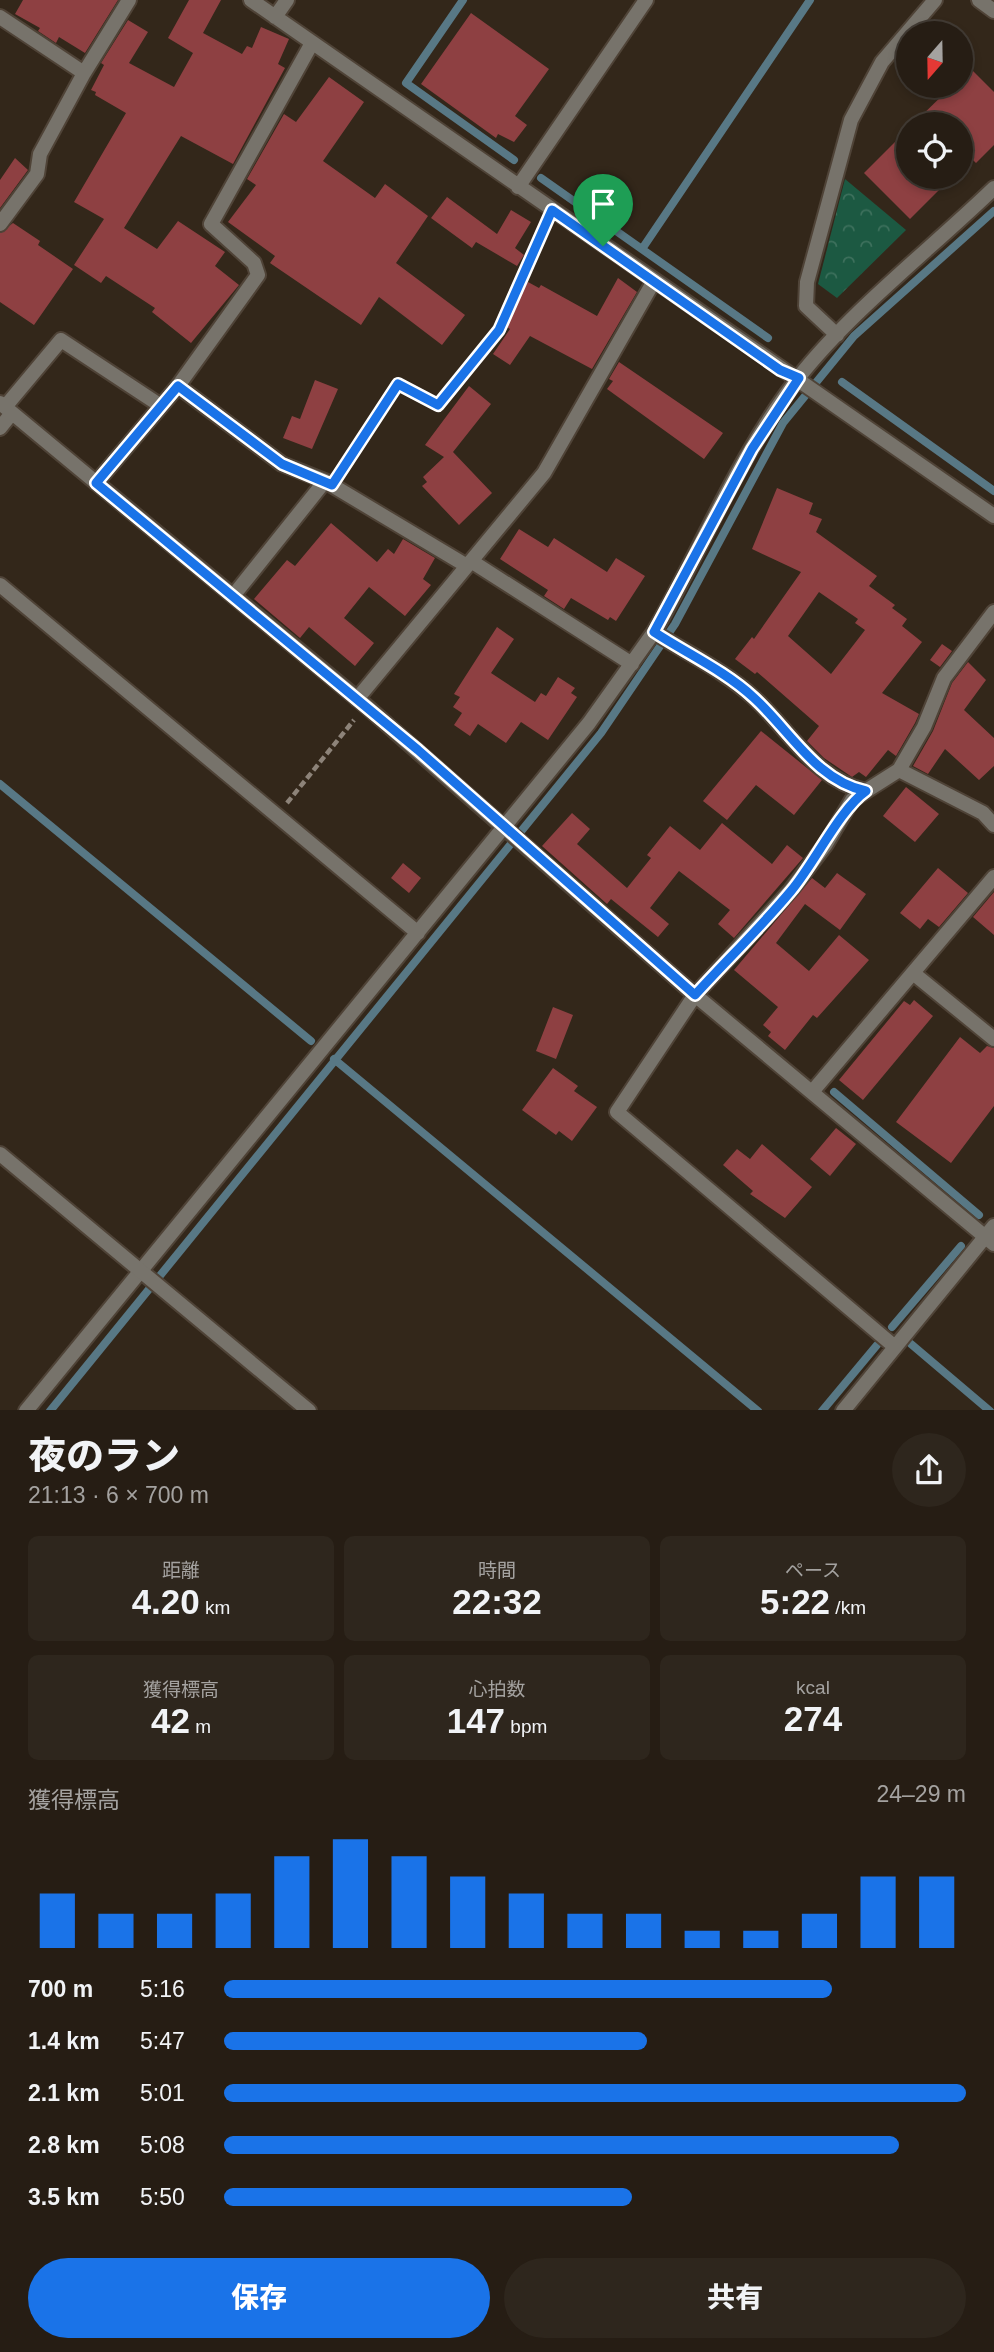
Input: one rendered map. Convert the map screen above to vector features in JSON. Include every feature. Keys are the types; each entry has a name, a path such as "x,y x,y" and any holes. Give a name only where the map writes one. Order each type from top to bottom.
{"street":[{"path":"0,224 37,173 40,154 84,73 129,0"},
{"path":"251,0 780,370 802,380 994,516"},
{"path":"275,18 287,0"},
{"path":"518,187 646,0"},
{"path":"837,335 806,306 807,282 851,120 882,62 935,0"},
{"path":"979,0 994,11"},
{"path":"0,17 84,73"},
{"path":"96,483 178,386 258,275 254,264 211,223 312,43"},
{"path":"26,1410 143,1273 418,933 506,831 657,634 752,449 837,335 994,188"},
{"path":"361,702 469,563 544,473 654,281"},
{"path":"0,428 6,408 61,340 161,406"},
{"path":"178,386 282,464 329,483 469,563 632,664"},
{"path":"6,408 361,702 695,995 991,1235 843,1410"},
{"path":"233,596 329,483"},
{"path":"0,585 418,933"},
{"path":"895,1347 617,1112 695,995 791,891 826,844 852,800 899,769 924,727 944,678 994,612"},
{"path":"657,634 753,696 792,742 846,787 866,791"},
{"path":"899,769 983,813 994,825"},
{"path":"812,1092 994,877"},
{"path":"913,973 994,1039"},
{"path":"0,1154 309,1410"}],"path":[{"path":"329,483 398,384 438,405 499,330 552,210"},
{"path":"276,815 361,702"}],"green space":[{"path":"845,179 906,230 837,298 818,284"}],"building":[{"path":"23,0 118,0 85,53 59,37 56,43 38,31 40,28 15,14"},
{"path":"189,0 221,0 203,33 242,54 247,46 252,48 261,27 289,39 278,64 285,68 233,164 181,136 124,228 157,249 178,221 225,252 215,266 239,285 191,343 152,312 155,308 106,276 101,283 74,265 104,219 74,202 126,113 91,90 104,65 101,63 128,20 148,32 129,63 174,87 193,53 168,38"},
{"path":"471,13 549,69 515,116 527,125 514,142 498,134 496,138 421,84"},
{"path":"973,71 994,92 994,145 976,163 973,160 973,112 925,112 940,98 973,98"},
{"path":"329,77 364,102 323,161 375,198 385,184 428,216 396,263 465,315 442,345 379,297 361,325 270,263 275,256 228,222 256,185 247,179 284,114 296,122"},
{"path":"896,141 896,189 940,189 910,219 864,173"},
{"path":"15,158 28,170 0,208 0,180"},
{"path":"447,197 497,234 511,210 531,222 515,248 524,255 517,266 476,242 472,248 431,218"},
{"path":"13,223 40,241 38,245 73,269 34,325 0,302 0,233"},
{"path":"618,278 637,292 592,369 530,336 510,365 493,354 510,329 504,325 528,282 539,288 541,285 597,316"},
{"path":"619,362 723,433 704,459 607,389 613,381 609,379"},
{"path":"315,380 338,389 312,449 283,438 292,416 300,419"},
{"path":"469,386 491,404 453,452 492,493 459,525 422,486 427,482 423,477 444,457 425,445"},
{"path":"777,488 813,503 809,514 822,519 816,532 877,576 869,586 895,605 892,608 907,619 902,626 922,642 882,693 919,714 896,756 888,750 866,777 859,772 852,777 824,758 807,741 819,726 757,672 755,674 735,659 752,637 754,639 801,572 752,549","holes":["819,592 858,619 855,623 865,630 831,674 788,636"]},
{"path":"331,523 377,562 388,549 394,554 403,539 435,558 423,579 431,585 405,616 369,587 344,618 374,643 355,666 309,627 300,638 254,599 287,560 295,566"},
{"path":"519,529 548,547 554,538 607,572 616,558 645,576 616,621 610,617 608,620 571,598 564,609 544,596 548,590 500,559"},
{"path":"497,627 514,639 491,673 535,702 541,693 546,696 558,677 575,688 571,693 577,697 548,740 521,722 506,743 478,724 470,736 454,725 462,713 453,707 460,697 454,694"},
{"path":"942,644 952,651 940,667 930,660"},
{"path":"968,662 986,680 964,710 994,738 994,766 979,780 945,749 928,774 913,766 933,731 952,683"},
{"path":"761,731 822,780 794,815 756,785 727,820 703,801"},
{"path":"906,787 939,814 915,842 883,816"},
{"path":"572,813 590,829 577,844 627,888 651,858 647,855 670,826 700,850 722,823 772,864 787,845 803,858 734,938 718,924 730,910 679,871 650,908 669,924 658,937 611,899 607,904 542,846"},
{"path":"403,863 421,878 409,893 391,878"},
{"path":"938,868 968,893 939,927 928,919 920,929 900,913"},
{"path":"837,873 866,894 840,930 805,904 776,943 809,971 839,935 869,960 817,1018 813,1015 785,1050 768,1036 771,1032 763,1025 778,1007 734,970 812,878 825,888"},
{"path":"994,892 994,935 973,917"},
{"path":"914,1000 933,1016 863,1100 839,1080 904,1001 910,1005"},
{"path":"553,1007 573,1015 556,1059 536,1051"},
{"path":"960,1037 980,1053 987,1046 994,1048 994,1106 951,1163 896,1122"},
{"path":"553,1068 578,1086 574,1091 597,1107 572,1141 559,1131 556,1135 522,1110"},
{"path":"836,1128 856,1144 830,1176 810,1159"},
{"path":"762,1144 812,1187 785,1218 750,1194 753,1191 723,1165 737,1149 750,1159"}],"waterway":[{"path":"463,0 406,83 514,160"},
{"path":"642,249 810,0"},
{"path":"541,178 768,338"},
{"path":"51,1410 601,733 675,624 783,423 854,336 994,211"},
{"path":"842,382 994,491"},
{"path":"0,784 311,1041"},
{"path":"334,1059 757,1410"},
{"path":"834,1092 979,1215"},
{"path":"892,1327 961,1246"},
{"path":"911,1344 989,1410"},
{"path":"823,1410 877,1345"}],"route":[{"path":"552,210 603,246 780,370 799,378 752,449 654,632 753,696 792,742 846,787 866,791 852,800 826,844 791,891 695,995 504,829 418,750 96,483 178,386 282,464 332,485 398,384 438,405 499,330 552,210"}]}
